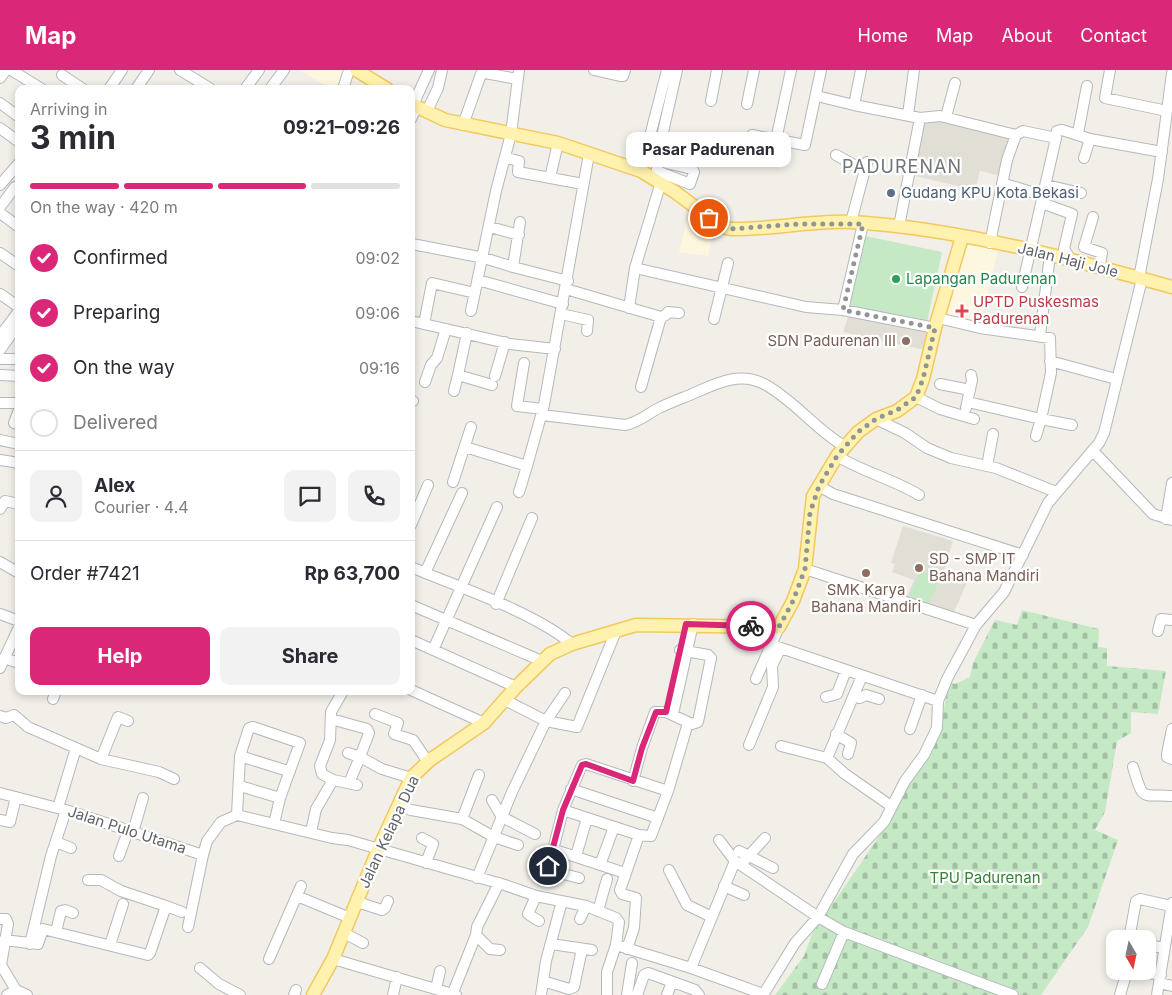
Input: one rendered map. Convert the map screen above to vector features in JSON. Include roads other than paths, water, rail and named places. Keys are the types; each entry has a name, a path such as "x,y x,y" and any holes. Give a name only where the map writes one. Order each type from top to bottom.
{"main road":[{"path":"356,70 380,85"},
{"name":"Jalan Haji Jole","path":"417,107 444,120 558,143 641,171 659,174 722,227 731,229 857,223 899,226 1031,250 1172,287"},
{"path":"779,627 793,601 805,569 810,513 819,486 840,451 858,432 876,419 897,410 916,397 923,379 936,323 962,238"},
{"name":"Jalan Kelapa Dua","path":"313,995 333,959 378,850 411,778 428,762 484,723 516,687 550,654 572,644 636,625 689,624 779,627"}],"street":[{"path":"0,78 6,70"},
{"path":"11,70 35,85"},
{"path":"143,85 150,70"},
{"path":"180,70 204,85"},
{"path":"248,85 259,70"},
{"path":"273,85 284,70"},
{"path":"345,85 349,70"},
{"path":"417,107 429,70"},
{"path":"417,107 438,88 442,70"},
{"path":"594,70 620,76 623,76 625,70"},
{"path":"629,308 635,268 659,174 654,149 667,70"},
{"path":"641,171 654,149 676,70"},
{"path":"712,101 717,70"},
{"path":"747,104 754,70"},
{"path":"776,140 792,70"},
{"path":"752,136 806,145 822,70"},
{"path":"854,105 861,70"},
{"path":"908,115 914,70"},
{"path":"1110,70 1104,98 1167,111"},
{"path":"111,85 117,72"},
{"path":"463,125 481,74 485,72 518,74 511,134 496,191 484,258 471,311"},
{"path":"616,945 691,968 763,994 795,943 818,917 853,854 878,830 905,781 924,755 937,728 938,701 976,625 1004,592 1048,503 1093,451 1104,433 1140,278 1162,152 1172,73"},
{"path":"62,75 77,85"},
{"path":"946,117 955,83"},
{"path":"1078,133 1087,86"},
{"path":"821,97 920,118 930,116 946,117 1016,135"},
{"path":"0,103 15,114"},
{"path":"899,226 920,118"},
{"path":"0,128 15,139"},
{"path":"1022,288 1059,130 1078,133 1090,139 1162,152"},
{"path":"990,243 1002,183 1016,135 1023,131 1056,138"},
{"path":"1084,158 1090,139"},
{"path":"550,178 558,143"},
{"path":"519,492 542,412 555,350 589,154"},
{"path":"836,155 866,167 843,310"},
{"path":"506,158 520,161 518,172 583,184"},
{"path":"670,164 694,170 690,184 659,174 670,164"},
{"path":"0,184 4,173 15,166"},
{"path":"1002,183 1031,192"},
{"path":"1046,185 1082,193"},
{"path":"0,207 15,187"},
{"path":"1042,203 1072,214 1064,249 1071,260"},
{"path":"0,213 15,224"},
{"path":"1093,217 1084,247 1102,253 1098,268"},
{"path":"514,267 520,222"},
{"path":"490,227 519,235"},
{"path":"415,245 484,258 567,285 629,308 661,317 665,316 668,312 679,313"},
{"path":"0,253 15,263"},
{"path":"1040,335 1050,255"},
{"path":"714,320 728,264"},
{"path":"635,268 721,286 806,307 1040,335 1050,338 1051,373 1036,436"},
{"path":"478,280 588,320 587,331"},
{"path":"424,324 432,283 475,292"},
{"path":"0,294 15,306"},
{"path":"562,310 582,315"},
{"path":"0,335 15,314"},
{"path":"641,387 661,317"},
{"path":"415,322 505,342 555,350"},
{"path":"0,350 15,329"},
{"path":"425,382 431,365 437,358 446,329"},
{"path":"454,391 467,333"},
{"path":"458,375 493,380 505,342"},
{"path":"0,359 15,359"},
{"path":"1050,361 1116,379"},
{"path":"524,363 517,406 542,412 625,425 632,424 660,407 712,385 746,378 766,385 783,396 840,451 867,472 900,483 919,495"},
{"path":"0,375 15,376"},
{"path":"916,397 940,409 969,417 968,402 971,375"},
{"path":"940,384 970,390"},
{"path":"968,402 1072,425"},
{"path":"0,404 15,403"},
{"path":"876,419 943,455 987,466 1056,492"},
{"path":"453,482 471,427"},
{"path":"987,466 993,434"},
{"path":"0,440 15,443"},
{"path":"465,447 527,466"},
{"path":"1093,451 1153,514 1169,519 1172,483"},
{"path":"0,460 15,462"},
{"path":"415,516 428,485"},
{"path":"819,486 833,494 1023,555"},
{"path":"425,573 462,493"},
{"path":"0,509 4,500 15,503"},
{"path":"433,650 497,507"},
{"path":"496,604 532,518"},
{"path":"0,562 15,571"},
{"path":"415,569 560,634 572,644"},
{"path":"805,569 976,625"},
{"path":"415,607 542,661"},
{"path":"0,614 15,620"},
{"path":"1158,631 1162,619 1172,620"},
{"path":"669,713 689,624"},
{"path":"749,745 773,687 772,666 779,627"},
{"path":"505,700 577,727 616,631"},
{"path":"15,638 2,663 15,663"},
{"path":"415,642 516,687"},
{"path":"776,647 938,701"},
{"path":"756,679 776,647"},
{"path":"633,781 642,748 656,712 669,713 688,723 696,724 698,722 710,658 708,655 683,651"},
{"path":"826,697 837,694 846,670"},
{"path":"827,758 862,676"},
{"path":"415,692 484,723"},
{"path":"477,878 502,816 549,718 565,693"},
{"path":"331,719 368,731 353,784 325,777 320,770 330,740 331,719 332,712 341,695"},
{"path":"854,697 860,698 866,695 879,699"},
{"path":"910,730 922,695"},
{"path":"375,714 398,723 394,734 412,740 428,762"},
{"path":"0,716 6,718 14,715 28,727 76,748 101,758 159,772 174,779"},
{"path":"101,758 118,717 128,720"},
{"path":"563,810 639,835 651,836 668,791 688,723"},
{"path":"274,824 288,771 300,743 249,727 240,756 240,786 237,815 274,824 311,832 332,838 348,840 499,883 536,896 586,906 616,918 619,922 616,945 608,972 607,995"},
{"path":"1172,729 1170,746 1166,757 1172,760"},
{"path":"836,734 851,743 848,754"},
{"path":"781,746 827,758 845,774 891,806"},
{"path":"30,944 44,881 56,842 76,748"},
{"path":"348,753 360,757 382,770 411,778"},
{"path":"240,756 288,771"},
{"path":"579,878 549,868 552,848 563,810 584,763 633,781 668,791"},
{"path":"1133,767 1141,792 1147,797 1172,796"},
{"path":"462,820 479,775"},
{"path":"311,832 316,809 333,780"},
{"path":"240,786 280,798"},
{"path":"571,789 658,818"},
{"name":"Jalan Pulo Utama","path":"0,793 62,809 203,855 207,841 221,822 237,815"},
{"path":"0,820 10,822 16,798"},
{"path":"119,856 143,798"},
{"path":"492,800 502,816 536,834"},
{"path":"398,805 411,810 462,820 494,837 518,845"},
{"path":"576,856 587,818"},
{"path":"600,865 614,827"},
{"path":"630,950 637,930 634,928 636,898 622,894 620,890 639,835"},
{"path":"422,838 433,844 426,863"},
{"path":"691,968 724,886 741,858 765,838"},
{"path":"719,840 818,917 844,932 1013,995"},
{"path":"56,842 71,848"},
{"path":"552,848 625,873"},
{"path":"188,927 203,855"},
{"path":"741,858 773,868"},
{"path":"669,870 687,904 712,917"},
{"path":"598,911 606,879"},
{"path":"88,880 101,880 121,891 182,912"},
{"path":"333,959 454,995 476,935 477,927 499,883"},
{"path":"269,959 301,886"},
{"path":"724,886 744,895"},
{"path":"297,896 350,918"},
{"path":"536,896 528,914 539,921"},
{"path":"357,902 382,910 388,901"},
{"path":"541,995 562,901"},
{"path":"1131,930 1136,901 1172,905 1168,944 1157,995"},
{"path":"110,946 123,904"},
{"path":"4,940 30,944 40,942 42,929 148,955 166,906"},
{"path":"580,920 586,906"},
{"path":"56,932 61,911 65,910 74,913"},
{"path":"0,920 6,919 8,924 1,965 12,992 27,995"},
{"path":"822,984 844,932"},
{"path":"344,933 363,943"},
{"path":"476,935 490,949 500,950"},
{"path":"543,982 569,989 574,987 587,949 551,944"},
{"path":"627,995 631,966 646,974 695,990 698,995"},
{"path":"200,968 219,984 240,995"},
{"path":"436,989 440,972"},
{"path":"637,995 646,974"},
{"path":"392,995 397,977"},
{"path":"1156,978 1172,986"},
{"path":"1120,995 1124,980"},
{"path":"667,995 672,982"}],"place":[{"name":"Gudang KPU Kota Bekasi","path":"891,193"},
{"name":"Pasar Padurenan","path":"709,218"},
{"name":"Lapangan Padurenan","path":"896,279"},
{"name":"UPTD Puskesmas Padurenan","path":"962,311"},
{"name":"SDN Padurenan III","path":"906,341"},
{"name":"SD - SMP IT Bahana Mandiri","path":"919,568"},
{"name":"SMK Karya Bahana Mandiri","path":"866,573"}],"district":[{"name":"PADURENAN","path":"902,167"}],"park label":[{"name":"TPU Padurenan","path":"985,878"}]}
